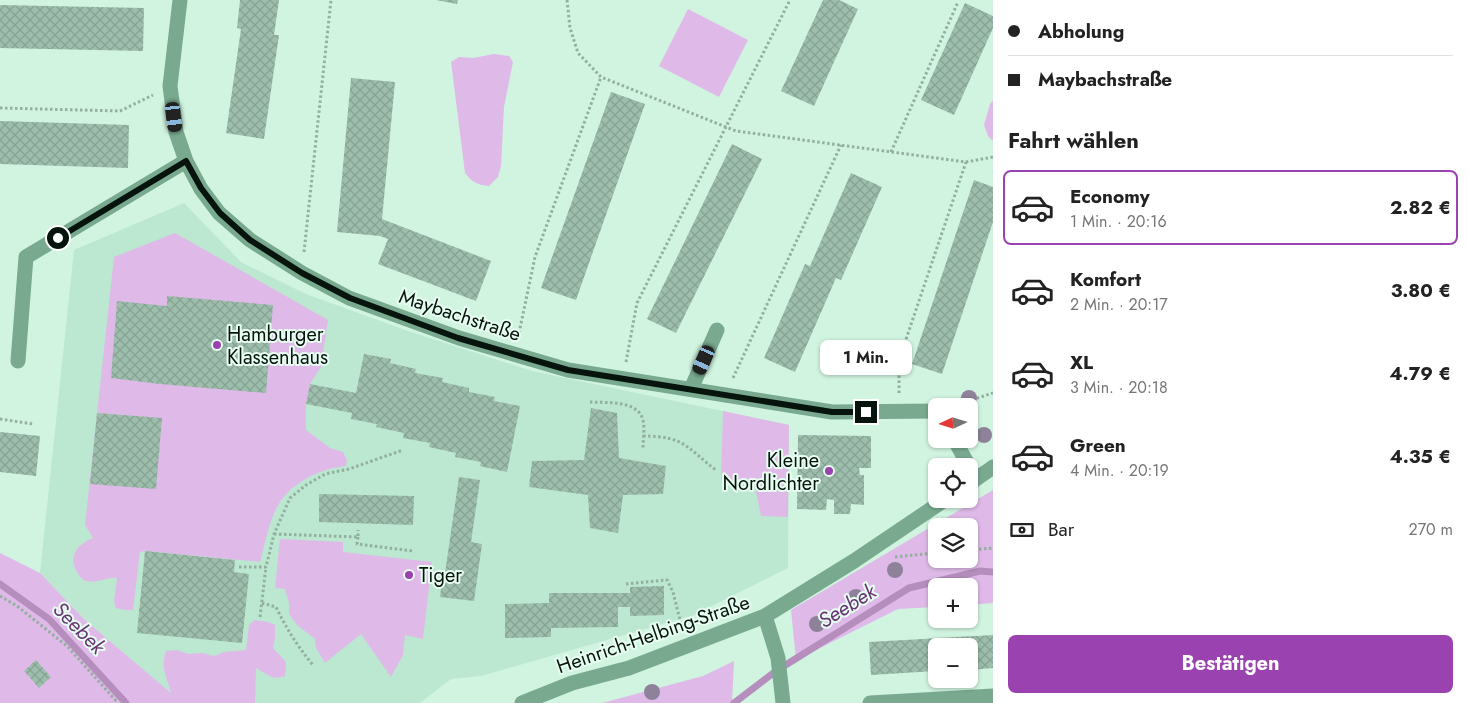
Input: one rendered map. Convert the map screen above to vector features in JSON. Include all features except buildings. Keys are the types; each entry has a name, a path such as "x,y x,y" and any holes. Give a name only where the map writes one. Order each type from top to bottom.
{"street":[{"name":"Maybachstraße","path":"180,0 170,86 176,132 186,161 201,188 220,213 250,240 302,273 350,298 458,338 568,370 832,412 928,411"},
{"path":"18,361 26,257 186,161"},
{"path":"691,389 716,330"},
{"path":"978,478 993,467"},
{"name":"Heinrich-Helbing-Straße","path":"522,703 572,682 629,668 765,616 854,561 933,508"},
{"path":"765,616 778,658 783,703"},
{"path":"870,703 993,696"}],"path":[{"path":"302,273 331,0"},
{"path":"567,0 570,28 578,53 601,77 736,131 966,162 993,157"},
{"path":"623,379 637,303 790,0"},
{"path":"892,152 958,2"},
{"path":"514,354 536,257 601,77"},
{"path":"0,108 120,111 170,86"},
{"path":"725,395 841,145"},
{"path":"899,411 899,360 966,162"},
{"path":"975,398 993,392"},
{"path":"590,402 630,406 637,411 643,419 642,448"},
{"path":"0,419 33,424"},
{"path":"643,436 661,436 685,444 717,471"},
{"path":"260,617 266,567 274,534 290,498 306,485 325,474 349,469 403,450"},
{"path":"358,530 357,544 413,551"},
{"path":"274,534 358,537"},
{"path":"978,549 993,548"},
{"path":"239,567 266,567"},
{"path":"626,584 667,580 673,592 686,646"},
{"path":"0,596 17,606 67,646 118,703"},
{"path":"262,603 276,607 286,627 313,665"}],"shaded area":[{"path":"688,9 748,40 719,97 659,66"},
{"path":"494,54 509,56 513,62 504,107 501,166 498,177 489,186 475,182 465,173 451,62 459,57 473,58"},
{"path":"993,100 993,141 988,136 984,125"},
{"path":"184,203 241,262 306,294 408,331 532,371 789,425 788,568 694,615 481,676 451,679 420,703 197,703 172,694 85,620 40,573 74,250"},
{"path":"175,233 328,320 321,367 310,384 306,404 306,430 330,448 343,452 347,460 346,466 326,470 306,479 282,500 271,522 260,562 140,552 133,610 125,610 116,608 114,601 117,578 93,582 83,580 73,562 76,551 80,546 93,538 85,525 114,257"},
{"path":"723,411 789,425 788,517 761,516 754,482 721,480"},
{"path":"993,490 993,603 978,604 978,578 928,578 928,607 898,609 796,660 791,610 928,529 928,568 978,568 978,518 946,518 963,508 978,508 978,499"},
{"path":"280,539 343,542 343,552 432,562 423,639 405,635 403,655 391,677 361,634 325,663 316,648 315,639 297,625 289,614 289,603 285,589 275,588"},
{"path":"0,553 40,573 85,620 171,693 164,668 166,651 177,650 188,654 203,653 214,656 224,652 246,650 249,625 254,620 275,625 273,648 286,662 285,676 273,677 256,668 255,703 0,703"},
{"path":"734,661 732,703 602,703 703,676"}],"waterway":[{"name":"Seebek","path":"734,703 776,671 909,588 980,571 993,572"},
{"name":"Seebek","path":"0,584 49,619 126,703"}],"place":[{"name":"Hamburger Klassenhaus","path":"217,345"},
{"name":"Kleine Nordlichter","path":"829,471"},
{"name":"Tiger","path":"409,575"}],"route":[{"path":"58,238 186,161 201,188 220,213 258,246 302,273 350,298 458,338 568,370 832,412 866,412"}]}
